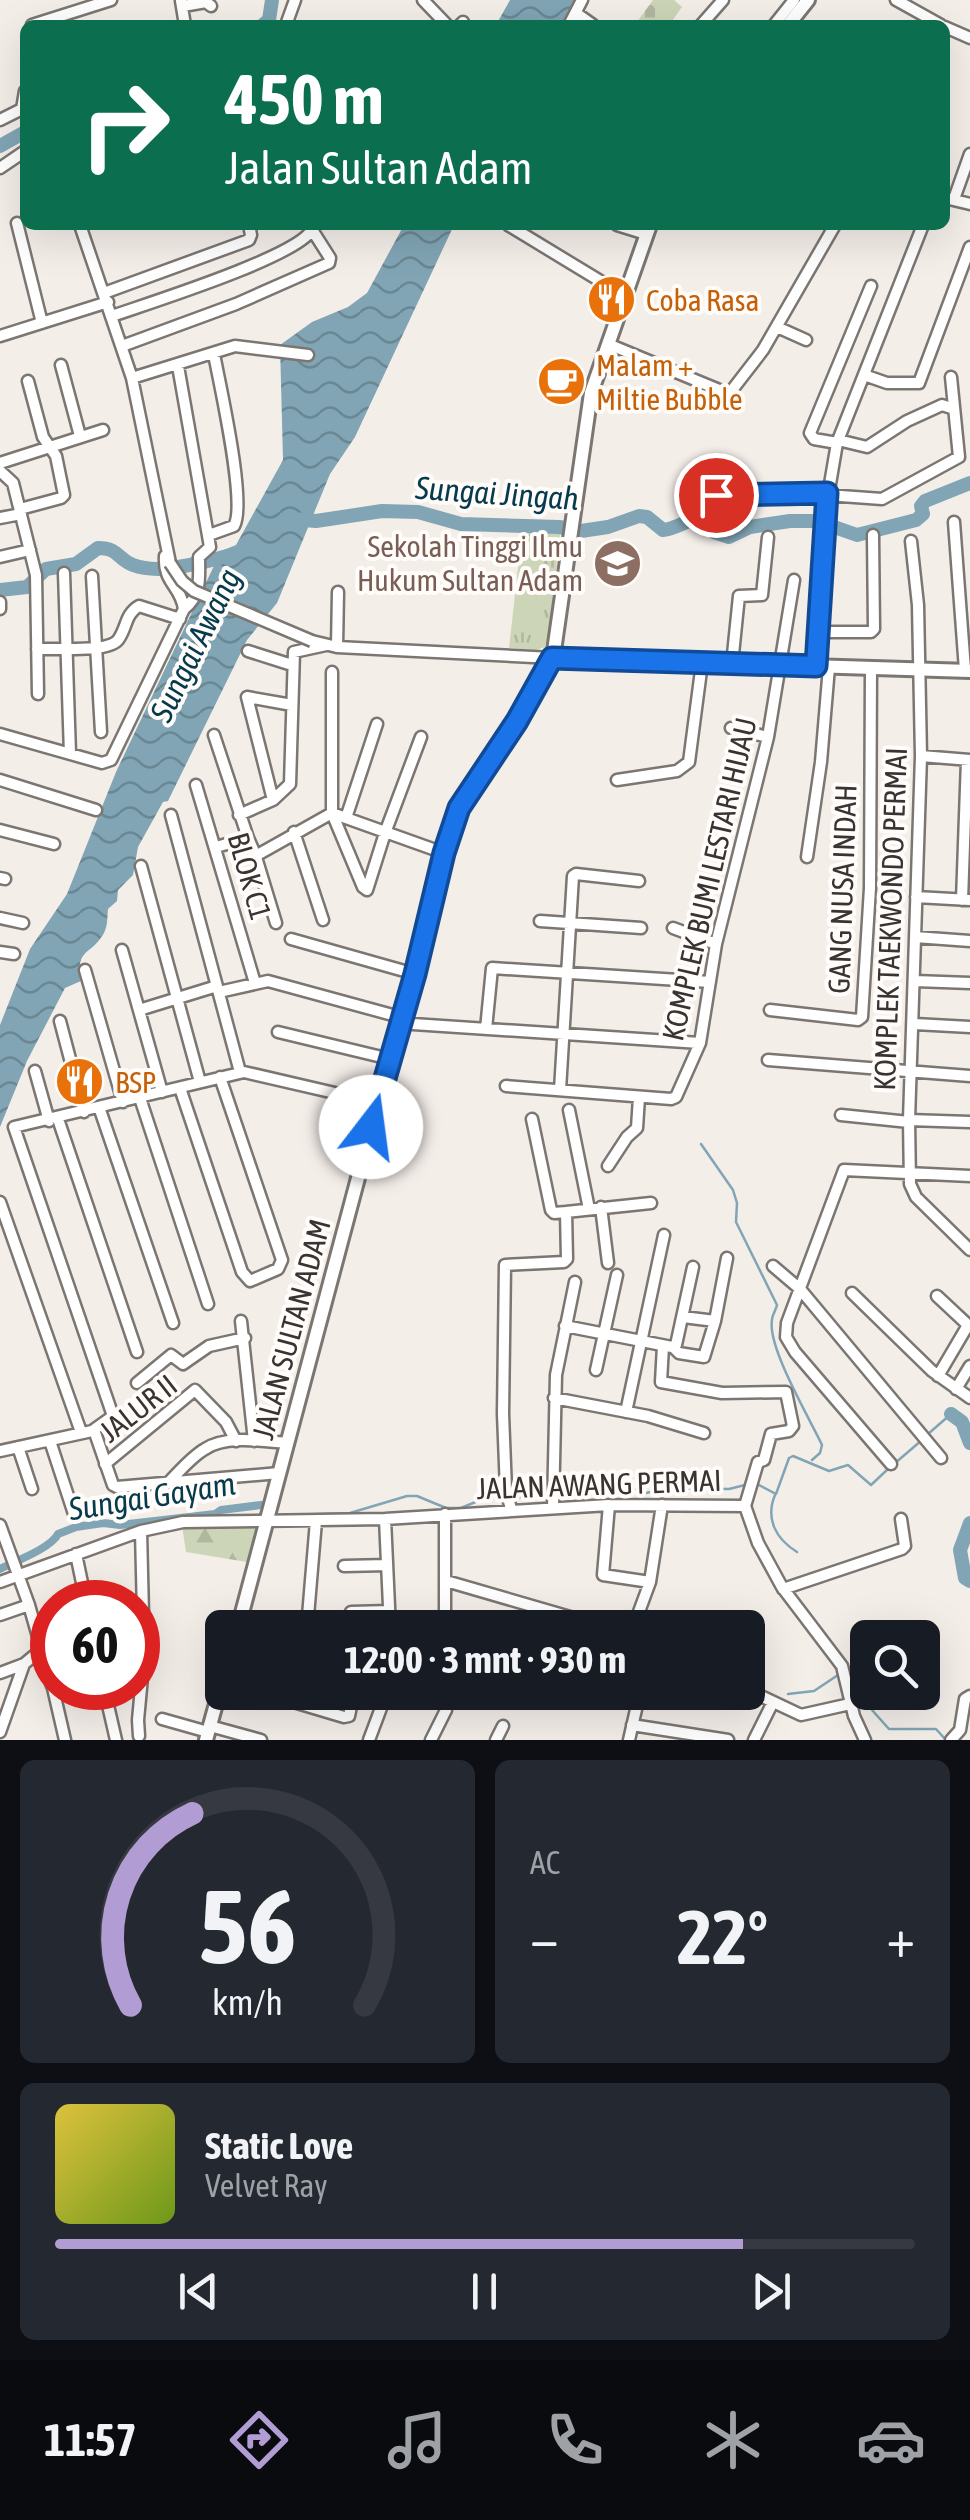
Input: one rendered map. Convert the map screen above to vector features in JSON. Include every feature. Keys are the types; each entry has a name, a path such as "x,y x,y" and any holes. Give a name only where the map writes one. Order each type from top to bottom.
{"main road":[{"path":"792,20 808,0"},
{"path":"648,230 591,393 552,658 967,670"},
{"name":"JALAN SULTAN ADAM","path":"244,1610 444,853 466,796 517,721 552,658"}],"street":[{"path":"44,20 87,3 110,0"},
{"path":"423,0 443,20"},
{"path":"572,20 582,0"},
{"path":"705,20 723,0"},
{"path":"778,20 794,0"},
{"path":"896,0 932,20"},
{"path":"182,3 206,2 211,6"},
{"path":"576,12 586,20"},
{"path":"950,197 970,154"},
{"path":"17,223 42,323"},
{"path":"82,230 132,378 166,566 181,596 182,614"},
{"path":"0,336 42,323 248,240 250,230"},
{"path":"112,316 280,252 308,236 310,230"},
{"path":"122,346 236,304 329,263 330,258 311,230"},
{"path":"516,230 624,296"},
{"path":"608,344 727,395 777,327 832,230"},
{"path":"807,857 821,762 822,666 818,632 827,494 838,442 921,230"},
{"path":"864,375 887,383 919,383 970,247"},
{"path":"871,286 810,432 814,439 866,447 942,405 954,408"},
{"path":"777,327 806,340"},
{"path":"132,378 235,346 308,355"},
{"path":"209,535 234,526 238,517 236,475 214,354"},
{"path":"61,365 80,436"},
{"path":"0,734 102,764 112,760 182,614 196,596 199,562 210,547 178,366"},
{"path":"716,495 827,494 882,499 959,457 951,377"},
{"path":"0,518 63,497 57,460 41,432 28,381"},
{"path":"0,463 103,430"},
{"path":"0,471 13,482 36,579 38,694"},
{"path":"954,522 967,670"},
{"path":"818,632 874,629 873,534"},
{"path":"732,664 739,596 762,596 768,537"},
{"name":"KOMPLEK TAEKWONDO PERMAI","path":"910,1171 922,756 911,541"},
{"path":"0,557 30,550"},
{"path":"166,566 194,592 332,646 552,658"},
{"path":"64,574 70,754"},
{"path":"92,576 101,732"},
{"name":"KOMPLEK BUMI LESTARI HIJAU","path":"639,1096 676,1097 700,1044 716,944 768,738 794,580"},
{"path":"332,646 338,592"},
{"path":"37,649 113,644 136,607 182,614"},
{"path":"239,815 273,800 292,781 292,665 296,650 332,646"},
{"path":"248,652 292,665"},
{"path":"617,780 676,771 689,762 702,663"},
{"name":"GANG NUSA INDAH","path":"770,1010 858,1020 862,1017 870,888 871,668"},
{"path":"332,672 332,813 365,890 420,737"},
{"path":"273,800 247,697 292,706"},
{"path":"346,818 377,724"},
{"path":"731,728 768,738"},
{"path":"214,736 276,923"},
{"path":"916,896 966,900 968,760 922,756"},
{"path":"0,780 96,810"},
{"name":"BLOK C1","path":"196,785 255,983"},
{"path":"255,854 332,813 444,853"},
{"path":"171,816 240,1072"},
{"path":"0,830 54,844"},
{"path":"294,832 323,920"},
{"path":"216,847 248,838"},
{"path":"141,866 200,1082"},
{"path":"560,1090 574,875 639,881"},
{"path":"0,918 24,923"},
{"path":"540,921 640,928"},
{"path":"673,928 716,944"},
{"path":"916,936 970,940"},
{"path":"291,939 415,974"},
{"path":"122,950 162,1092"},
{"path":"0,952 14,954"},
{"path":"486,1029 490,969 710,982"},
{"path":"85,970 123,1102"},
{"path":"139,1010 218,989 268,981 399,1020 700,1044"},
{"path":"915,981 970,983"},
{"path":"60,1021 84,1112"},
{"path":"914,1024 970,1027"},
{"path":"278,1032 390,1058"},
{"path":"768,1060 970,1076"},
{"path":"35,1071 137,1352"},
{"path":"0,1451 88,1431 111,1418 113,1411 14,1127 240,1072 378,1103"},
{"path":"180,1088 242,1272 250,1281 278,1269 282,1260 220,1077"},
{"path":"506,1086 639,1096 637,1128 627,1136 608,1166"},
{"path":"140,1098 208,1304"},
{"path":"99,1107 173,1323"},
{"path":"569,1110 608,1263"},
{"path":"841,1114 970,1122"},
{"path":"532,1118 554,1213 651,1203"},
{"path":"891,1464 789,1344 786,1330 842,1171 910,1171 968,1179"},
{"path":"910,1171 916,1197 970,1250"},
{"path":"0,1202 4,1223 88,1431 116,1488 279,1472"},
{"path":"510,1507 503,1414 505,1265 566,1261 566,1212"},
{"path":"626,1412 664,1235"},
{"path":"564,1326 704,1356 727,1258"},
{"path":"774,1266 800,1290 941,1458"},
{"path":"693,1267 684,1317 668,1346 662,1382 722,1393 786,1392 794,1426 771,1434 764,1460 758,1462 750,1483 745,1506"},
{"path":"596,1370 617,1275"},
{"path":"553,1508 554,1398 574,1282"},
{"path":"852,1293 938,1376 970,1398"},
{"path":"937,1296 968,1325 938,1376"},
{"path":"684,1317 715,1320"},
{"path":"241,1321 254,1441"},
{"path":"137,1382 172,1356 183,1364 210,1346 244,1338"},
{"path":"956,1389 970,1366"},
{"name":"JALUR II","path":"106,1464 195,1390 226,1422 236,1442"},
{"path":"554,1398 704,1433"},
{"path":"50,1441 74,1514"},
{"path":"167,1483 204,1449 236,1442 286,1442"},
{"path":"18,1447 32,1489"},
{"path":"609,1505 603,1575 650,1582"},
{"path":"640,1610 650,1582 662,1505"},
{"name":"JALAN AWANG PERMAI","path":"0,1582 15,1566 76,1554 183,1522 384,1519 510,1507 745,1506 758,1542 783,1589 844,1670 850,1704"},
{"path":"445,1514 445,1610"},
{"path":"384,1519 389,1610"},
{"path":"783,1589 904,1548 902,1520"},
{"path":"309,1610 316,1521"},
{"path":"0,1524 30,1608"},
{"path":"139,1736 144,1656 141,1532"},
{"path":"76,1554 81,1580"},
{"path":"344,1566 387,1565"},
{"path":"446,1581 546,1610"},
{"path":"0,1615 29,1605"},
{"path":"0,1674 30,1659"},
{"path":"0,1732 24,1664"},
{"path":"951,1740 965,1727 965,1699 970,1696"},
{"path":"765,1700 801,1715 850,1704"},
{"path":"754,1740 772,1704"},
{"path":"58,1710 65,1740"},
{"path":"109,1710 116,1740"},
{"path":"320,1710 344,1717 349,1716 350,1710"},
{"path":"369,1740 380,1710"},
{"path":"431,1740 444,1710"},
{"path":"629,1740 636,1710"},
{"name":"JALAN AWANG PERMAI","path":"852,1710 864,1740"},
{"path":"162,1719 208,1733 262,1740"},
{"path":"632,1725 728,1740"},
{"path":"496,1740 503,1726"}],"green space":[{"path":"653,0 674,0 682,7 673,20 638,20"},
{"path":"522,532 560,533 549,637 545,647 536,650 509,648"},
{"path":"182,1526 256,1526 247,1562 186,1552"}],"water":[{"path":"510,0 574,0 564,20 499,20"},
{"name":"Sungai Awang","path":"401,230 452,230 355,437 330,474 277,603 247,640 168,801 163,802 138,847 133,875 118,890 117,901 108,909 104,933 82,957 81,981 65,988 27,1061 0,1127 0,1025 30,949 67,894 116,772 221,551 236,545 283,460 280,345 312,322 348,307 367,293"}],"waterway":[{"path":"269,20 272,0"},
{"path":"0,146 20,135"},
{"name":"Sungai Jingah","path":"293,519 316,521 382,511 418,512 461,524 581,531 639,516 647,517 663,530 703,516 714,532 729,537 750,527 790,521 817,521 857,535 916,520 923,514 921,506 925,501 970,483"},
{"name":"Sungai Awang","path":"0,590 27,587 46,569 76,564 98,548 110,550 133,565 157,569 232,555"},
{"path":"701,1144 733,1190 736,1222 777,1305 772,1320 776,1347 822,1445 812,1460"},
{"path":"928,1434 951,1414"},
{"path":"951,1414 962,1422 970,1443"},
{"path":"894,1464 922,1440"},
{"name":"Sungai Gayam","path":"757,1484 776,1494 793,1456 829,1471 848,1465 871,1485 888,1469"},
{"name":"Sungai Gayam","path":"611,1500 615,1483 646,1493 669,1488 729,1489 745,1485"},
{"name":"Sungai Gayam","path":"511,1499 551,1491"},
{"name":"Sungai Gayam","path":"559,1491 593,1501"},
{"name":"Sungai Gayam","path":"290,1515 350,1513 407,1496 446,1508 461,1508 490,1496 505,1495"},
{"path":"775,1495 771,1512 774,1528 797,1552"},
{"name":"Sungai Gayam","path":"0,1569 76,1527 215,1514 261,1505"},
{"path":"970,1523 960,1550 965,1578 970,1581"},
{"path":"788,1694 814,1691 841,1673"},
{"path":"872,1710 889,1729 936,1729 946,1740"}],"place":[{"name":"Coba Rasa","path":"611,300"},
{"name":"Malam + Miltie Bubble","path":"561,382"},
{"name":"Sekolah Tinggi Ilmu Hukum Sultan Adam","path":"618,563"},
{"name":"BSP","path":"80,1082"}],"route":[{"path":"371,1127 459,808 517,721 552,658 816,666 827,493 716,495"}]}
